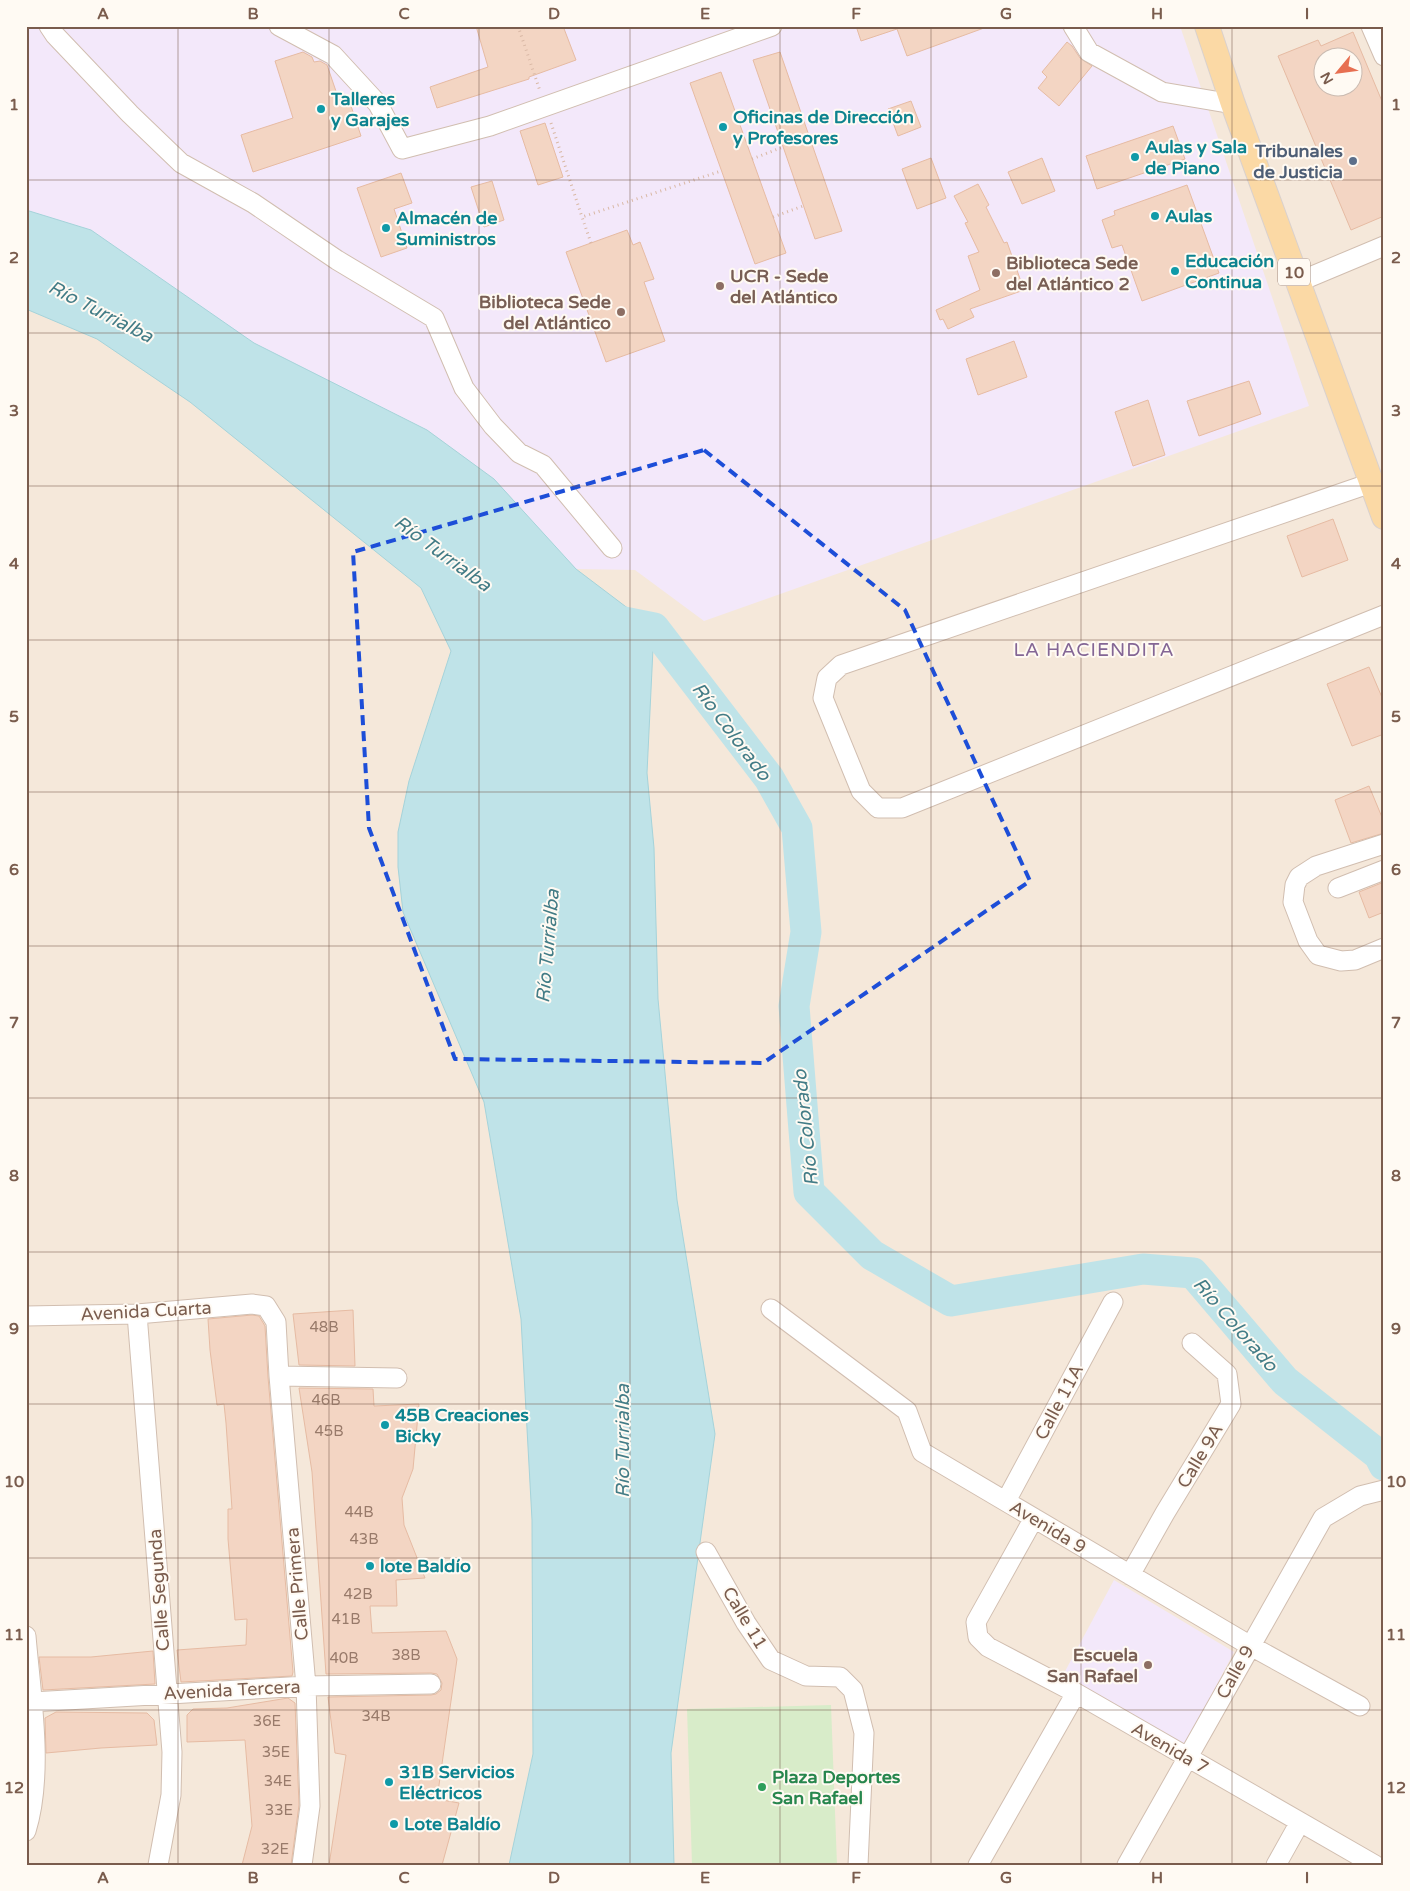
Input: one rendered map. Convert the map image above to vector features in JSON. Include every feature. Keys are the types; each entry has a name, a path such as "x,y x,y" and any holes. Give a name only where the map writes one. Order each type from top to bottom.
{"main road":[{"name":"10","path":"1206,26 1298,282 1377,486 1384,516"}],"street":[{"path":"49,26 55,35 130,114 181,163 253,203 337,260 434,318 464,388 493,426 519,453 543,465 612,548"},
{"path":"279,26 334,55 378,104 402,149 490,126 772,26"},
{"path":"1073,26 1089,52 1162,92 1233,104"},
{"path":"1371,26 1384,56"},
{"path":"1298,282 1384,246"},
{"path":"1377,486 841,665 827,678 823,698 861,791 878,808 902,808 1384,615"},
{"path":"1384,844 1316,866 1300,877 1295,886 1293,902 1308,941 1318,955 1341,962 1355,960 1384,948"},
{"path":"1338,888 1384,870"},
{"name":"Calle 11A","path":"1006,1502 1113,1302"},
{"name":"Avenida Cuarta","path":"26,1316 137,1314 252,1304 266,1306"},
{"name":"Calle Primera","path":"266,1306 276,1322 306,1686 310,1806 302,1865"},
{"name":"Avenida 9","path":"771,1309 907,1411 922,1452 1249,1645 1360,1706"},
{"name":"Calle Segunda","path":"137,1314 172,1752 171,1795 158,1865"},
{"name":"Calle 9A","path":"1130,1575 1165,1513 1232,1404 1226,1374 1192,1343"},
{"path":"279,1376 397,1378"},
{"name":"Calle 9","path":"1126,1865 1188,1758 1249,1645 1323,1518 1360,1496 1384,1490"},
{"name":"Avenida 7","path":"1034,1518 976,1622 978,1637 988,1647 1076,1693 1375,1865"},
{"name":"Calle 11","path":"706,1552 746,1623 771,1660 806,1676 840,1677 853,1690 864,1733 858,1865"},
{"path":"26,1636 32,1702 35,1769 32,1814 26,1831"},
{"name":"Avenida Tercera","path":"32,1702 306,1686 431,1684"},
{"path":"978,1865 1076,1693"},
{"path":"1276,1865 1300,1822"}],"path":[{"path":"518,26 542,96"},
{"path":"550,121 590,243"},
{"path":"752,159 783,148"},
{"path":"582,217 722,171"},
{"path":"773,217 803,206"}],"highlighted area":[{"path":"704,450 905,610 1030,881 763,1063 455,1059 369,828 353,552"}],"shaded area":[{"path":"26,26 1384,26 1384,1865 26,1865"},
{"name":"UCR - Sede del Atlántico","path":"26,26 1180,26 1309,406 704,621 635,570 576,569 494,479 427,430 254,343 26,211"},
{"name":"Escuela San Rafael","path":"1114,1580 1234,1652 1183,1749 1062,1677"}],"green space":[{"name":"Plaza Deportes San Rafael","path":"831,1705 837,1865 692,1865 687,1709"}],"water":[{"name":"Río Turrialba","path":"26,210 91,230 254,343 427,430 494,479 576,569 654,628 647,773 654,848 658,999 677,1200 715,1434 671,1753 674,1865 509,1865 533,1754 532,1520 521,1319 484,1102 403,912 398,867 398,832 409,781 451,651 421,588 190,402 97,339 26,309"}],"building":[{"path":"476,26 563,26 576,60 529,77 529,79 437,108 430,87 488,67"},
{"path":"856,26 984,26 984,28 907,56 897,29 861,41"},
{"name":"Tribunales de Justicia","path":"1353,32 1360,48 1312,48 1312,98 1362,98 1362,53 1384,106 1384,216 1351,230 1278,56 1318,40 1321,46"},
{"path":"1067,42 1080,58 1092,66 1059,106 1038,88 1047,77 1042,72"},
{"name":"Talleres y Garajes","path":"303,52 312,57 314,62 320,61 327,65 339,100 348,97 361,136 253,172 241,135 293,118 275,61"},
{"path":"780,52 842,231 815,239 753,60"},
{"name":"Oficinas de Dirección y Profesores","path":"721,72 786,253 755,264 690,83"},
{"path":"911,101 921,127 898,136 888,109"},
{"path":"545,123 563,177 538,185 520,131"},
{"name":"Aulas y Sala de Piano","path":"1173,126 1185,159 1097,189 1086,156"},
{"path":"931,158 946,198 917,209 902,169"},
{"path":"1042,158 1055,191 1022,204 1008,172"},
{"name":"Almacén de Suministros","path":"401,173 412,203 394,209 407,248 381,257 357,188"},
{"path":"492,181 504,220 484,227 471,187"},
{"path":"978,184 989,205 986,207 1004,243 1007,242 1024,290 970,309 974,317 948,329 943,319 940,320 936,310 980,290 968,256 979,252 965,223 968,222 954,196"},
{"path":"1187,185 1219,273 1142,301 1122,245 1112,248 1102,220 1115,215 1114,211"},
{"name":"Biblioteca Sede del Atlántico","path":"627,230 633,245 640,242 654,279 644,282 665,341 606,362 566,252"},
{"path":"1014,341 1027,377 978,395 966,359"},
{"path":"1249,381 1261,414 1199,436 1187,401"},
{"path":"1148,400 1165,455 1133,466 1115,412"},
{"path":"1333,519 1348,560 1302,577 1287,536"},
{"path":"1369,667 1384,702 1384,734 1352,746 1327,684"},
{"path":"1369,786 1384,822 1384,833 1351,843 1335,800"},
{"path":"1384,882 1384,912 1369,918 1359,892"},
{"path":"353,1310 355,1366 299,1365 293,1314"},
{"path":"259,1316 265,1326 293,1672 292,1676 181,1682 177,1650 246,1645 247,1619 235,1620 228,1539 228,1509 232,1509 226,1423 224,1404 217,1405 208,1319"},
{"path":"299,1388 373,1389 374,1406 419,1404 413,1469 402,1498 404,1525 425,1578 396,1580 397,1606 370,1606 372,1633 446,1631 457,1659 437,1799 459,1803 442,1865 329,1865 346,1755 335,1753 328,1697 431,1695 441,1690 442,1683 437,1674 431,1673 326,1674 312,1472"},
{"path":"153,1651 155,1684 43,1690 39,1657 91,1657"},
{"path":"288,1698 295,1703 299,1805 291,1865 242,1865 252,1826 245,1740 187,1742 187,1715 193,1709 227,1708"},
{"path":"56,1712 147,1713 154,1720 157,1745 46,1753 45,1718"}],"waterway":[{"name":"Río Colorado","path":"614,620 654,628 769,778 797,828 806,932 794,1006 809,1192 872,1255 951,1301 1143,1269 1193,1273 1285,1381 1379,1455 1384,1465"}],"place":[{"name":"Talleres y Garajes","path":"321,109"},
{"name":"Oficinas de Dirección y Profesores","path":"723,127"},
{"name":"Aulas y Sala de Piano","path":"1135,157"},
{"name":"Tribunales de Justicia","path":"1353,161"},
{"name":"Aulas","path":"1155,216"},
{"name":"Almacén de Suministros","path":"386,228"},
{"name":"Educación Continua","path":"1175,271"},
{"name":"Biblioteca Sede del Atlántico 2","path":"996,273"},
{"name":"UCR - Sede del Atlántico","path":"720,286"},
{"name":"Biblioteca Sede del Atlántico","path":"621,312"},
{"name":"45B Creaciones Bicky","path":"385,1425"},
{"name":"lote Baldío","path":"370,1566"},
{"name":"Escuela San Rafael","path":"1148,1665"},
{"name":"31B Servicios Eléctricos","path":"389,1782"},
{"name":"Plaza Deportes San Rafael","path":"762,1787"},
{"name":"Lote Baldío","path":"394,1824"}],"district":[{"name":"LA HACIENDITA","path":"1094,649"}]}
